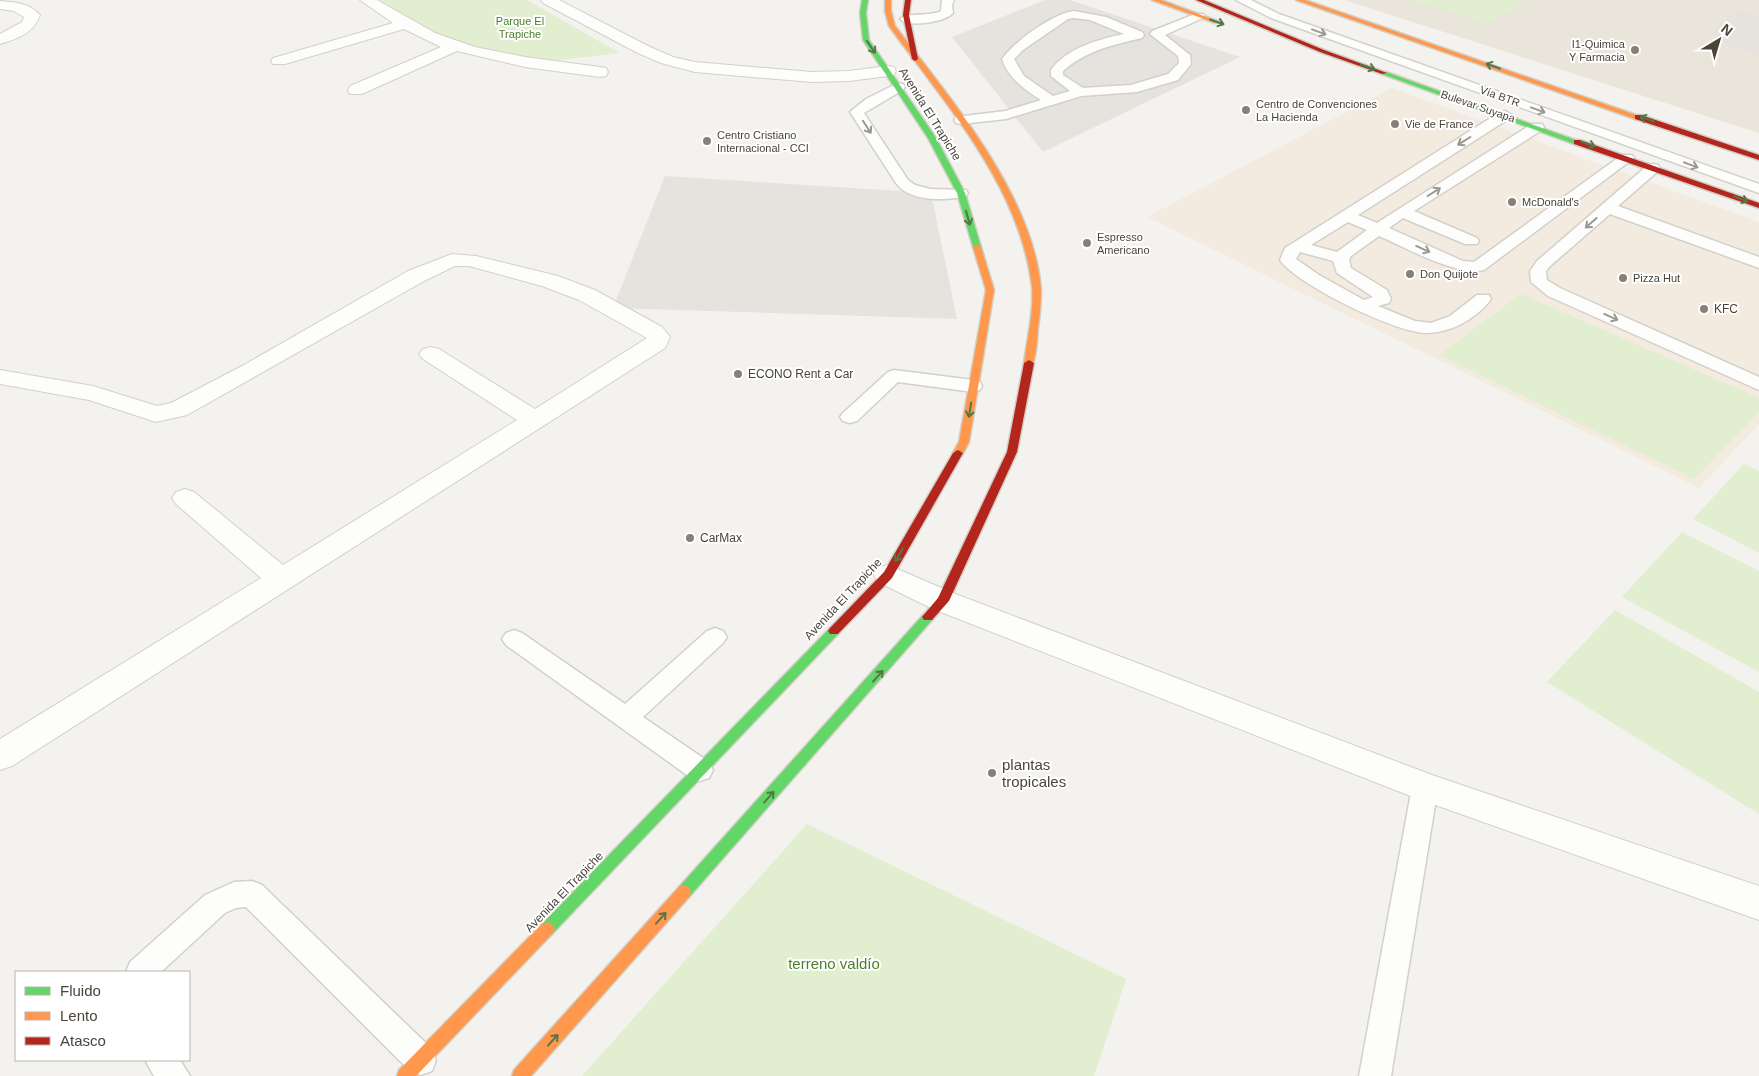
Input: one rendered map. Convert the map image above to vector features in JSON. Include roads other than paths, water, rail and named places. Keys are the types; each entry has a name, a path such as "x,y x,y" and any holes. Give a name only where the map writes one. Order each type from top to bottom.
{"main road":[{"name":"Avenida El Trapiche","path":"413,1068 888,575 964,442 990,290 961,193 897,77 866,40 863,12 865,0"},
{"name":"Avenida El Trapiche","path":"520,1076 943,601 1012,452 1030,366 1036,289 1027,242 1000,178 961,120 892,26 888,11 888,0"},
{"path":"908,0 906,19 915,59"},
{"path":"1155,0 1226,25"},
{"name":"Bulevar Suyapa","path":"1199,0 1322,51 1759,206"},
{"path":"1299,0 1759,158"},
{"path":"1244,31 1271,40 1322,51"},
{"path":"964,145 1000,178"}],"street":[{"path":"367,0 405,24 456,46 516,61 600,72"},
{"path":"548,0 667,60 726,71 812,77 897,77"},
{"path":"0,5 18,7 32,14 29,24 14,34 0,39"},
{"path":"279,61 405,24"},
{"path":"356,90 456,46"},
{"path":"0,377 93,393 156,414 178,410 416,276 452,260 469,260 550,281 578,292 627,316 659,337 657,343 0,756"},
{"path":"431,354 535,420"},
{"path":"186,498 281,579"},
{"path":"888,575 943,601 1425,788 1759,902"}],"lane":[{"path":"906,19 931,19 941,16 946,13 948,0"},
{"name":"Vía BTR","path":"1242,0 1275,16 1759,189"},
{"name":"Vía BTR","path":"1247,0 1291,11 1619,125"},
{"path":"1052,101 1023,82 1011,71 1008,59 1018,47 1064,16 1072,14 1090,16 1138,35"},
{"path":"1080,92 1057,76 1057,70 1064,63 1089,48 1106,42 1138,35 1156,34 1199,16"},
{"path":"961,120 1006,115 1080,92 1132,89 1173,77 1180,72 1185,64 1184,55 1156,34"},
{"path":"897,77 871,102 857,112 903,183 909,188 928,194 961,193"},
{"path":"1483,299 1471,311 1457,318 1439,326 1423,328 1383,315 1312,279 1295,268 1288,260 1291,251 1506,115"},
{"path":"1364,305 1383,299 1381,294 1343,270 1341,258 1344,253 1402,212 1538,127"},
{"path":"1348,216 1458,264 1478,267 1627,158"},
{"path":"1653,168 1543,264 1538,271 1539,282 1554,292 1759,384"},
{"path":"903,183 906,203"},
{"path":"1609,208 1759,263"},
{"path":"1402,212 1470,241"},
{"path":"1298,247 1341,258"},
{"path":"850,417 894,376 973,386"},
{"path":"626,718 715,637"},
{"path":"514,639 700,770"},
{"path":"1375,1076 1425,788"},
{"path":"141,971 215,904 234,895 252,894 413,1068"},
{"path":"161,1061 174,1076"}],"place":[{"name":"I1-Quimica Y Farmacia","path":"1635,50"},
{"name":"Centro de Convenciones La Hacienda","path":"1246,110"},
{"name":"Vie de France","path":"1395,124"},
{"name":"Centro Cristiano Internacional - CCI","path":"707,141"},
{"name":"McDonald's","path":"1512,202"},
{"name":"Espresso Americano","path":"1087,243"},
{"name":"Don Quijote","path":"1410,274"},
{"name":"Pizza Hut","path":"1623,278"},
{"name":"KFC","path":"1704,309"},
{"name":"ECONO Rent a Car","path":"738,374"},
{"name":"CarMax","path":"690,538"},
{"name":"plantas tropicales","path":"992,773"}],"park label":[{"name":"Parque El Trapiche","path":"520,27"},
{"name":"terreno valdío","path":"834,963"}]}
